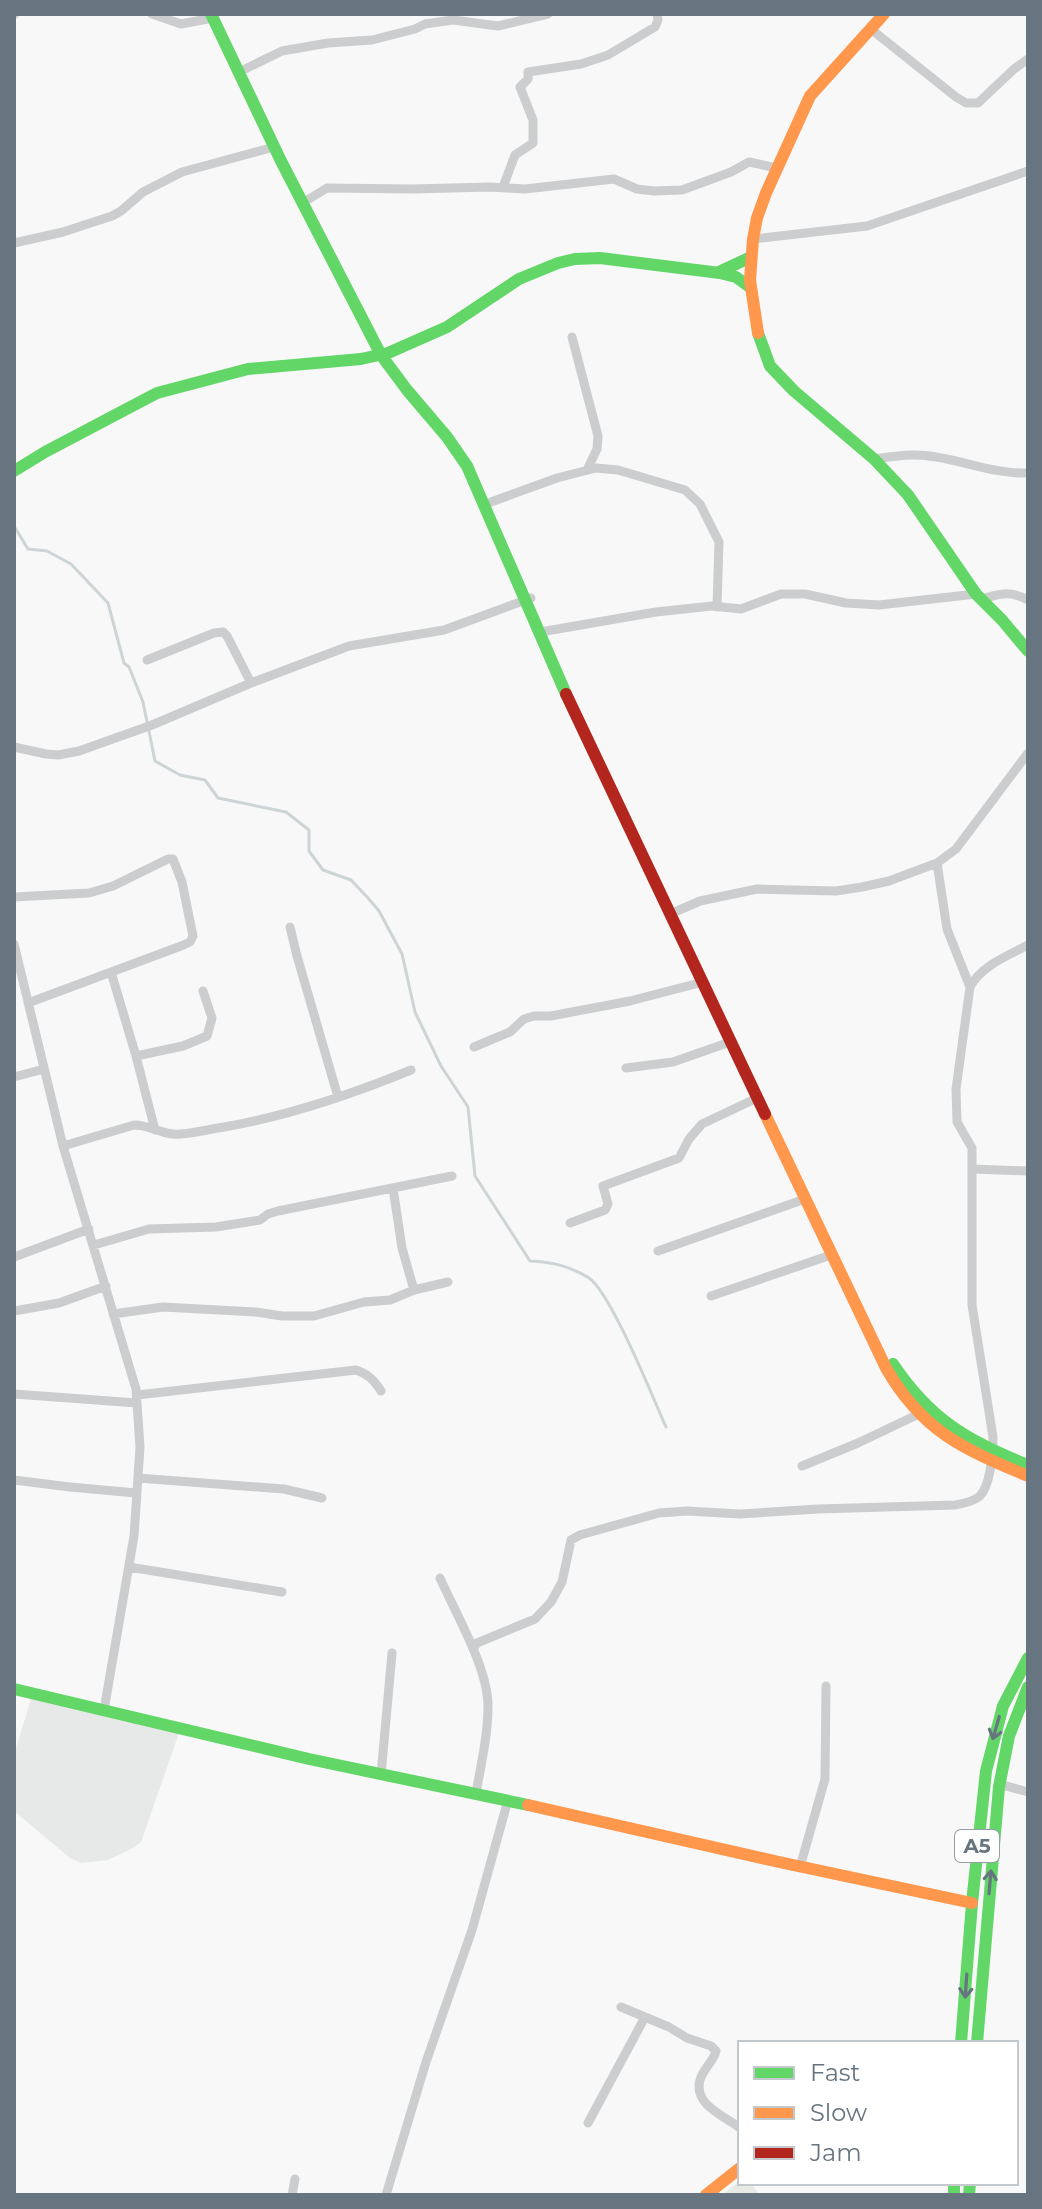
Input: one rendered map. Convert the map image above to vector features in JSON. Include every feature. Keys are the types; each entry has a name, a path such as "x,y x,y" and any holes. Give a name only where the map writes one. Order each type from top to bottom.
{"main road":[{"path":"884,14 810,96 777,168 757,218 753,239 751,288 755,322 770,366 794,391 874,459 908,495 979,597 1028,651"},
{"path":"214,15 245,69 384,354 465,451 491,502 571,707 886,1368 923,1412 962,1445 1028,1476"},
{"path":"214,15 274,147 384,354 407,390 467,466 882,1344 923,1412"},
{"path":"14,471 157,393 248,369 361,359 384,354 447,327 519,279 575,259 600,258 707,272 721,271 751,257"},
{"path":"721,271 736,276 751,288"},
{"path":"993,1457 1028,1465"},
{"name":"A5","path":"961,2041 986,1771 1003,1706 1028,1658"},
{"name":"A5","path":"977,2041 999,1784 1010,1730 1028,1687"},
{"path":"14,1689 381,1775 476,1793 972,1903"},
{"path":"706,2195 738,2170"}],"street":[{"path":"152,14 181,24 214,15"},
{"path":"245,69 282,51 372,40 425,24 453,20 498,26 548,14"},
{"path":"503,187 515,155 533,143 533,120 520,87 528,79 528,72 581,64 608,55 655,27 657,14"},
{"path":"872,30 966,103 978,103 1028,59"},
{"path":"14,243 63,232 112,216 143,192 182,172 274,147"},
{"path":"309,199 327,188 549,187 614,179 637,189 682,190 749,162 777,168"},
{"path":"753,239 867,226 1028,171"},
{"path":"572,337 598,436 597,449 587,470"},
{"path":"874,459 912,454 935,456 999,472 1028,473"},
{"path":"491,502 557,478 596,468 618,470 685,490 700,504 719,542 717,607"},
{"path":"546,631 656,612 747,608 781,594 805,594 862,605 1003,593 1016,594 1028,600"},
{"path":"14,747 58,755 79,751 349,646 444,630 528,599"},
{"path":"147,660 223,632 251,683"},
{"path":"677,911 700,901 757,889 836,891 862,887 889,881 937,863 956,849 1028,753"},
{"path":"14,897 89,893 113,886 173,859 182,882 193,936 190,942 181,946 28,1003"},
{"path":"937,863 947,929 970,987"},
{"path":"290,927 338,1097"},
{"path":"14,945 63,1146 132,1372 137,1399 140,1447 134,1536 104,1710"},
{"path":"473,1649 477,1643 535,1619 551,1602 562,1582 571,1540 580,1535 659,1513 740,1514 965,1503 975,1500 986,1490 993,1457 972,1305 972,1148 957,1122 956,1089 970,987 987,967 1028,945"},
{"path":"111,972 155,1130"},
{"path":"474,1047 510,1032 524,1019 534,1016 551,1016 630,1001 703,982"},
{"path":"136,1056 183,1046 207,1036 212,1018 203,991"},
{"path":"626,1068 673,1062 730,1042"},
{"path":"14,1077 44,1069"},
{"path":"63,1146 134,1125 146,1125 166,1134 181,1135 266,1120 411,1070"},
{"path":"570,1223 605,1210 608,1204 603,1186 679,1158 702,1124 757,1098"},
{"path":"972,1169 1028,1171"},
{"path":"94,1245 149,1229 216,1227 260,1220 278,1211 452,1176"},
{"path":"393,1188 402,1248 414,1290"},
{"path":"658,1251 805,1199"},
{"path":"14,1257 89,1229"},
{"path":"711,1296 831,1255"},
{"path":"113,1314 163,1307 314,1316 364,1302 390,1300 414,1290 448,1282"},
{"path":"14,1311 59,1303 106,1286"},
{"path":"14,1394 137,1399 356,1370 373,1379 381,1391"},
{"path":"802,1466 923,1412"},
{"path":"138,1478 284,1489 322,1498"},
{"path":"14,1480 136,1493"},
{"path":"129,1567 282,1592"},
{"path":"440,1578 473,1649 487,1692 488,1705 476,1793"},
{"path":"381,1775 392,1653"},
{"path":"800,1867 825,1779 826,1686"},
{"path":"999,1784 1028,1792"},
{"path":"386,2195 426,2062 472,1930 508,1800"},
{"path":"621,2007 711,2046 716,2051 699,2081 700,2089 711,2109 738,2127"},
{"path":"588,2123 645,2017"},
{"path":"292,2195 295,2179"}],"shaded area":[{"path":"31,1699 179,1733 141,1842 133,1848 108,1860 81,1863 70,1858 14,1811 14,1755"},
{"path":"738,2183 738,2185 752,2185 759,2195 722,2195"}],"waterway":[{"path":"14,526 28,549 47,551 71,564 108,603 124,663 129,667 143,702 155,761 180,775 205,780 218,798 286,812 309,830 309,851 323,870 351,880 379,911 402,954 415,1012 441,1066 468,1107 475,1176 530,1261 568,1268 589,1278 598,1288 620,1324 666,1427"}],"traffic: fast":[{"path":"211,14 281,161 381,355 467,466 566,694"},
{"path":"721,271 751,257"},
{"path":"14,471 157,393 248,369 361,359 388,353 447,327 519,279 558,263 600,258 720,273 736,277 751,288"},
{"path":"758,333 770,366 794,391 874,459 908,495 976,594 1028,651"},
{"path":"893,1364 921,1400 952,1426 986,1447 1028,1465"},
{"path":"961,2041 986,1771 1003,1706 1028,1658"},
{"path":"977,2041 999,1787 1009,1736 1028,1687"},
{"path":"14,1689 309,1759 528,1805"},
{"path":"954,2185 954,2195"},
{"path":"969,2195 970,2185"}],"traffic: slow":[{"path":"758,333 750,280 753,239 766,193 810,96 884,14"},
{"path":"765,1114 886,1368 900,1390 914,1408 946,1436 983,1457 1028,1476"},
{"path":"528,1805 972,1903"},
{"path":"706,2195 738,2170"}],"traffic: jam":[{"path":"566,694 765,1114"}]}
